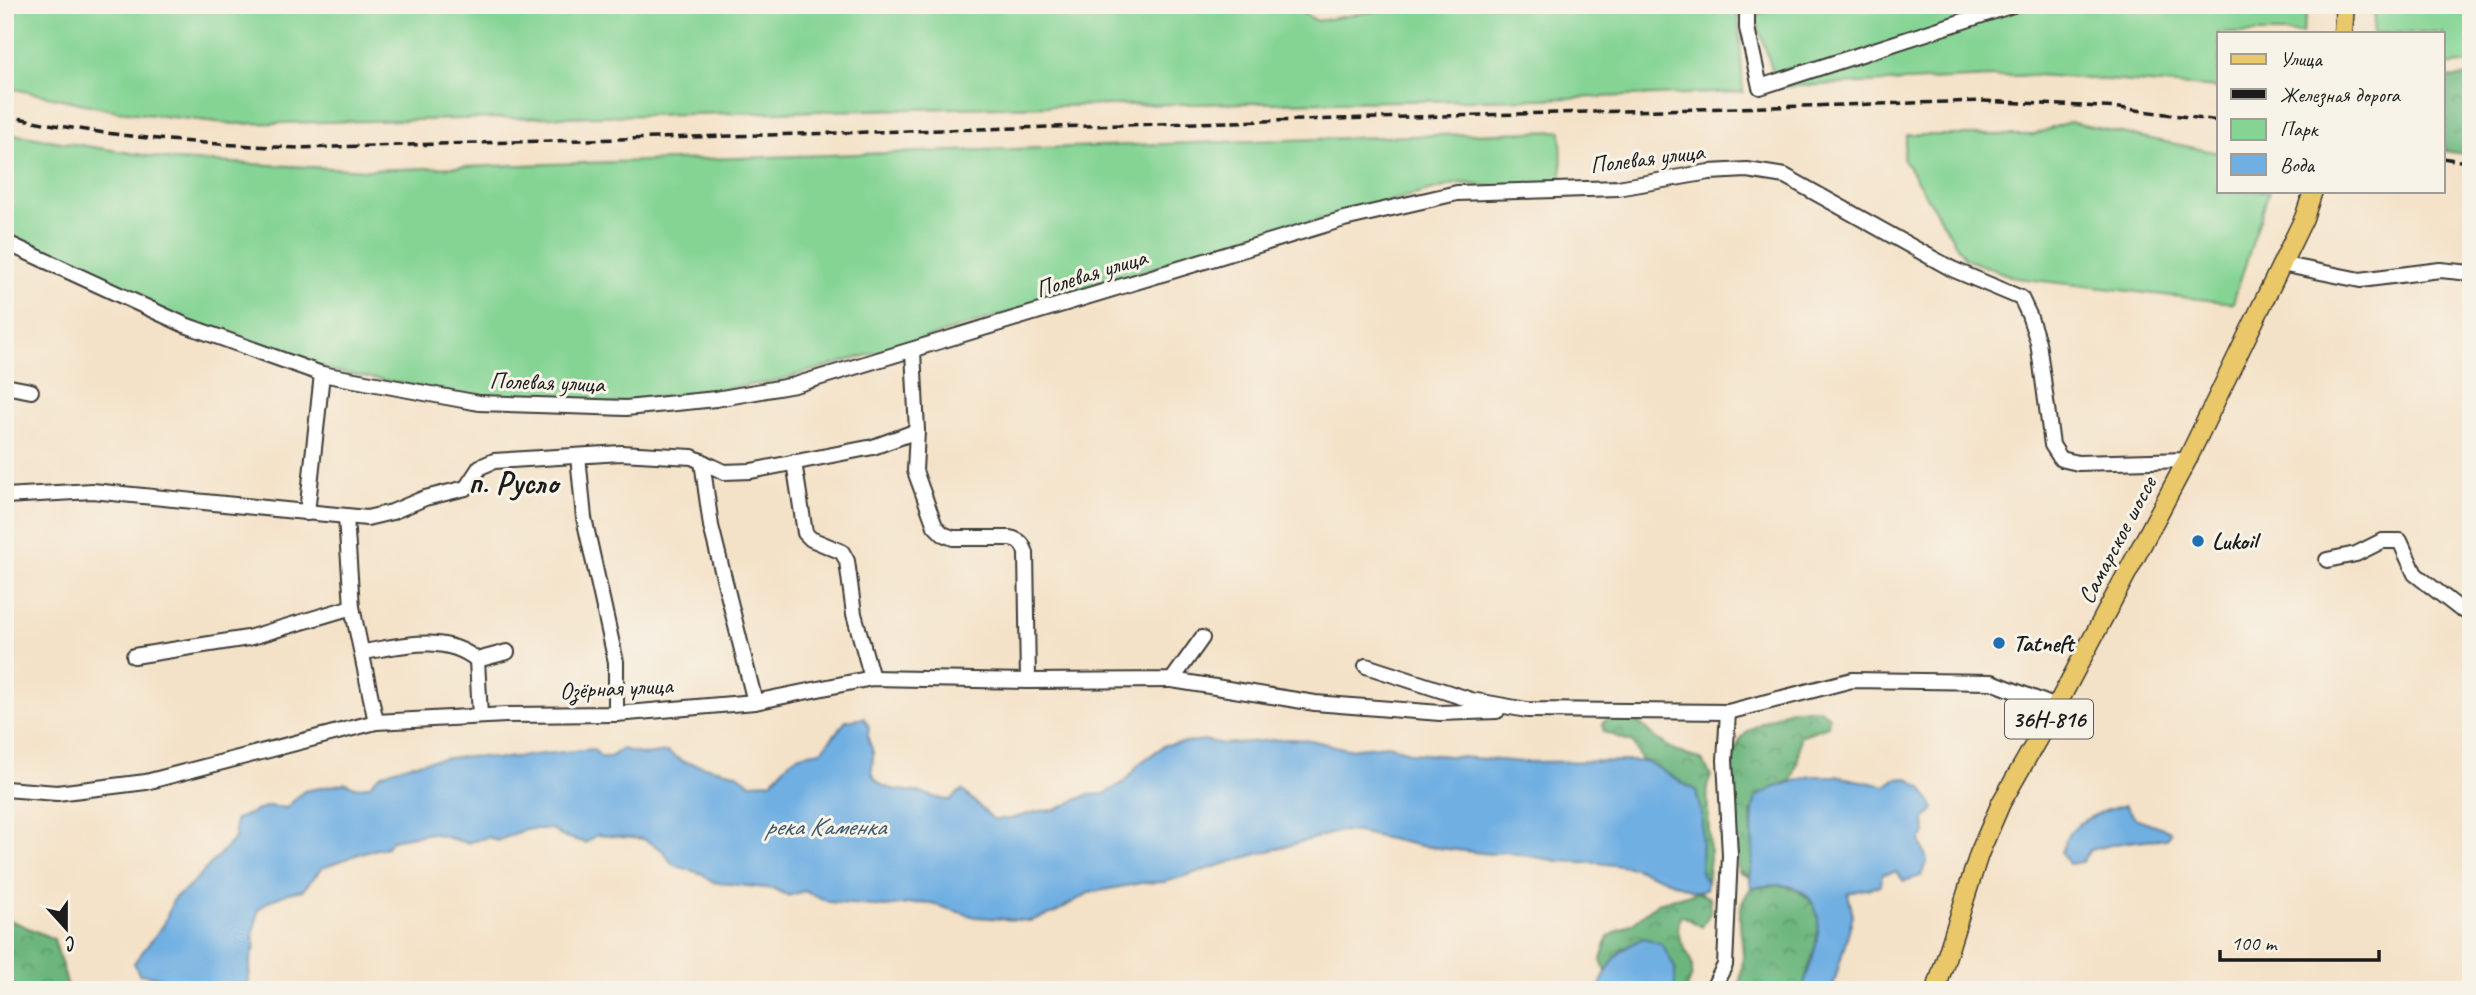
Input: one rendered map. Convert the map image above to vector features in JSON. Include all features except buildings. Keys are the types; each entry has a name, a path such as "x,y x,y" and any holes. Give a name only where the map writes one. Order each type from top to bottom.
{"main road":[{"path":"2343,32 2345,5"},
{"name":"Самарское шоссе","path":"1936,990 1979,854 2001,803 2056,707 2187,460 2304,218 2313,192"}],"street":[{"path":"1747,5 1747,28 1760,87 2013,5"},
{"name":"Полевая улица","path":"5,242 184,325 322,374 479,403 626,408 716,399 795,386 1344,219 1457,193 1618,188 1709,172 1746,170 1785,176 1952,269 2021,298 2038,342 2052,445 2061,459 2078,463 2187,460"},
{"path":"2281,264 2360,280 2440,270 2471,273"},
{"path":"913,351 917,431 915,471 936,526 943,534 953,538 1010,538 1019,540 1024,546 1028,681"},
{"path":"307,513 322,374"},
{"path":"5,386 32,391"},
{"path":"5,496 92,491 367,518 425,498 460,490 471,482 480,467 494,461 621,453 692,457 724,472 751,471 873,447 917,431"},
{"path":"578,456 584,518 615,662 616,714"},
{"path":"702,461 711,526 755,702"},
{"path":"794,462 805,533 811,539 842,552 847,561 853,614 872,678"},
{"path":"346,517 352,607 376,722"},
{"path":"2327,560 2356,554 2382,541 2400,541 2415,574 2460,609 2471,613"},
{"path":"134,656 248,638 352,607"},
{"path":"1171,680 1202,638"},
{"path":"363,652 427,642 464,650 477,660 480,716"},
{"path":"477,660 507,652"},
{"path":"1366,666 1471,700 1527,710 1728,712 1852,680 1992,682 2056,707"},
{"name":"Озёрная улица","path":"5,789 57,793 146,782 376,722 480,716 616,714 755,702 872,678 1171,680 1315,703 1440,713 1527,710"},
{"path":"1712,990 1725,965 1730,855 1725,760 1728,712"}],"green space":[{"path":"5,5 1288,5 1317,21 1411,5 1738,5 1743,92 1541,99 1051,106 235,124 117,111 5,87"},
{"path":"1785,5 2309,5 2302,32 2217,32 2217,88 2035,75 1778,87 1754,15"},
{"path":"2375,5 2471,5 2471,63 2444,66 2444,32 2373,32"},
{"path":"2471,76 2471,155 2444,151 2444,78"},
{"path":"2069,122 2217,153 2217,192 2269,192 2233,303 2016,278 1965,259 1903,158 1907,135 2033,135"},
{"path":"1561,131 1562,186 1506,188 1459,183 1243,240 911,343 771,382 605,405 477,397 333,371 189,324 5,237 5,133 174,160 368,170"},
{"path":"1792,709 1820,709 1829,716 1828,726 1800,736 1798,759 1792,780 1773,788 1751,812 1753,857 1749,877 1738,872 1732,784 1736,751 1745,734"},
{"path":"1614,714 1633,719 1667,746 1701,759 1711,776 1707,786 1710,858 1707,882 1701,873 1702,818 1696,791 1646,761 1643,762 1632,742 1604,732 1602,723"},
{"path":"1780,885 1799,892 1811,901 1817,913 1816,942 1802,990 1739,990 1743,961 1740,913 1745,897 1751,888"},
{"path":"1697,892 1710,898 1711,911 1702,927 1681,915 1678,933 1692,966 1692,976 1686,990 1675,990 1675,968 1623,947 1606,972 1601,960 1608,937 1634,922 1658,903"},
{"path":"5,918 54,939 69,990 14,990 5,982"}],"water":[{"name":"река Каменка","path":"864,718 869,727 868,739 873,753 872,773 882,785 945,800 950,800 962,790 993,819 1010,819 1039,811 1055,810 1087,795 1104,794 1126,781 1139,764 1165,745 1204,740 1223,744 1311,740 1347,749 1388,745 1412,753 1523,762 1646,761 1696,791 1702,818 1701,873 1707,882 1706,890 1697,892 1635,868 1559,861 1504,852 1490,854 1421,846 1341,831 1165,882 1141,883 1089,893 1054,913 1030,921 975,917 932,904 885,907 829,902 804,891 788,896 774,889 712,882 703,874 673,865 662,850 643,839 597,835 586,843 561,836 552,829 525,829 498,841 488,837 467,843 431,833 392,840 387,847 364,852 322,868 303,890 269,901 258,910 247,990 180,990 161,978 139,974 134,963 164,924 174,898 187,889 235,838 235,820 267,806 286,808 304,791 346,783 357,788 370,785 380,775 393,770 438,759 496,759 593,749 601,757 610,757 622,749 645,755 667,752 684,762 736,773 750,783 771,782 792,759 821,751 846,721"},
{"path":"1811,776 1836,776 1886,786 1895,779 1908,778 1923,789 1934,809 1925,819 1926,833 1920,840 1927,860 1921,876 1904,881 1896,872 1882,874 1880,886 1848,893 1853,916 1832,990 1802,990 1817,939 1817,914 1813,903 1804,893 1792,887 1779,885 1751,888 1750,884 1752,819 1756,797 1773,788"},
{"path":"2125,805 2135,818 2171,831 2166,839 2118,843 2090,850 2082,862 2069,864 2061,852 2070,832 2089,818"},
{"path":"1644,938 1662,944 1675,968 1675,990 1598,990 1620,952"}],"railway":[{"path":"5,115 78,129 151,138 298,148 1984,101 2120,108 2217,121"},
{"path":"2444,158 2471,163"}],"place":[{"name":"Lukoil","path":"2198,541"},
{"name":"Tatneft","path":"1999,643"}],"district":[{"name":"п. Русло","path":"513,482"}]}
